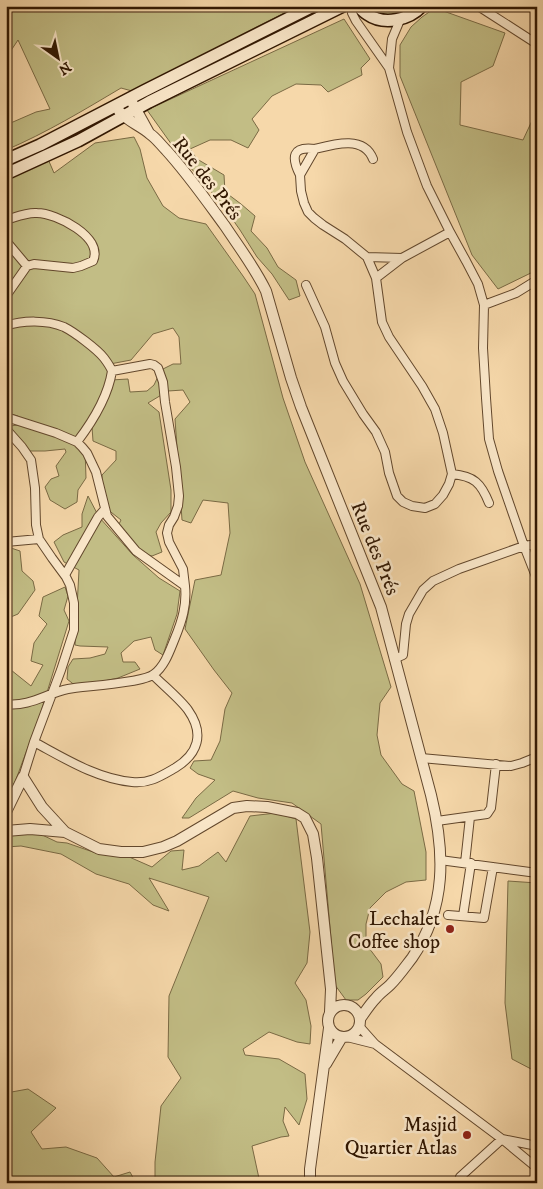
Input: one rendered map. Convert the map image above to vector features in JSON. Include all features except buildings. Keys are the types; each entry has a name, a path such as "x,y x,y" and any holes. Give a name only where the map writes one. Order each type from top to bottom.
{"main road":[{"path":"6,160 40,145 312,6"},
{"path":"6,174 78,141 136,109 343,6"},
{"path":"358,6 368,15 384,20 400,20 410,16 422,6"}],"street":[{"path":"352,6 352,13 356,21 389,68 417,160 450,232 478,284 484,305 484,357 489,439 524,546 537,579"},
{"path":"478,6 537,44"},
{"path":"389,68 392,39 400,20"},
{"name":"Rue des Prés","path":"130,98 150,134 202,192 260,278 266,291 300,407 381,607 437,821 440,860 439,888 428,931 412,958 391,984 376,998 359,1023"},
{"name":"Rue des Prés","path":"115,106 123,116 150,134"},
{"path":"306,285 323,320 334,363 363,414 376,432 385,452 389,473 397,496 403,502 412,506 425,508 431,506 443,495 452,474 443,433 435,409 389,337 382,322 376,278 367,257 346,239 323,225 308,212 301,191 300,176 294,162 294,157 300,149 315,149 342,144 359,144 366,148 372,159"},
{"path":"300,176 315,149"},
{"path":"6,220 35,212 58,218 86,237 95,252 93,261 73,268 42,264 27,266 6,296"},
{"path":"376,278 402,258 450,232"},
{"path":"6,241 27,266"},
{"path":"367,257 402,258"},
{"path":"484,305 516,293 537,280"},
{"path":"6,326 35,322 64,327 101,354 112,371 108,385 93,418 77,442"},
{"path":"6,704 34,701 68,689 137,680 154,675 168,655 178,631 186,598 183,569 166,533 177,511 179,496 163,382 158,368 150,364 112,371"},
{"path":"6,417 56,433 77,442 87,453 96,472 106,516 136,550 185,586"},
{"path":"6,429 31,460 36,525 39,539 65,575 70,585 74,603 74,630 23,777 6,812"},
{"path":"452,474 464,475 473,479 482,488 489,503"},
{"path":"65,575 98,517 105,509"},
{"path":"6,542 39,539"},
{"path":"394,659 403,655 406,624 409,614 423,590 433,581 459,569 524,546 537,544"},
{"path":"34,742 88,770 109,778 133,783 154,780 163,776 189,758 198,740 196,727 188,709 154,675"},
{"path":"421,758 517,765 537,757"},
{"path":"437,821 487,814 492,808 496,764"},
{"path":"23,777 42,807 65,832 99,849 143,852 163,846 177,841 233,808 267,806 297,813 305,818 313,834 318,867 331,989 330,1012 327,1023 332,1033 336,1036 375,1044"},
{"path":"463,916 470,816"},
{"path":"6,831 30,829 65,832"},
{"path":"440,860 537,873"},
{"path":"448,915 481,918 484,916 493,867"},
{"path":"324,1067 344,1037 352,1035 357,1031 359,1023 358,1013 331,989"},
{"name":"Rue des Prés","path":"349,1007 376,998"},
{"path":"330,1012 334,1008 349,1007"},
{"path":"359,1023 375,1044 502,1139 537,1168"},
{"path":"310,1183 310,1169 329,1028"},
{"path":"502,1139 537,1146"},
{"path":"458,1183 460,1178 502,1139"}],"shaded area":[{"path":"6,6 298,6 132,91 121,88 50,129 6,150 6,125 36,112 50,109 18,40 6,58"},
{"path":"365,6 415,6 403,13 384,16 373,12"},
{"path":"435,8 505,33 493,66 461,82 460,125 523,140 537,110 537,270 498,289 472,255 400,76 400,45 411,27"},
{"path":"344,19 370,59 361,68 362,75 328,92 321,85 296,84 272,96 252,119 259,130 248,148 231,140 210,140 190,149 197,159 224,175 225,192 255,216 251,231 267,248 278,267 296,280 300,296 289,300 272,274 257,257 221,203 177,152 147,110"},
{"path":"134,137 140,149 147,178 163,206 179,218 206,224 255,294 283,398 305,462 360,584 391,687 380,703 377,735 381,755 402,784 414,791 426,852 426,880 406,882 386,892 370,908 366,924 366,944 381,964 383,977 358,1000 346,1000 335,985 321,824 292,803 258,798 233,791 189,818 182,818 196,798 215,780 198,774 190,768 194,761 211,760 220,741 225,709 232,693 185,629 195,580 221,575 230,533 228,503 203,500 191,523 182,520 175,419 190,402 183,390 168,391 148,403 159,412 171,490 171,512 156,532 162,552 152,556 140,553 118,526 121,520 107,509 102,486 102,475 116,460 116,451 93,441 92,427 81,439 85,449 86,478 78,490 77,502 65,509 50,500 45,487 51,479 59,476 56,466 66,452 65,449 30,451 13,433 10,426 18,425 18,416 6,413 6,179 48,159 54,173 95,143","holes":["173,328 179,337 181,364 173,364 161,370 154,385 147,391 130,392 128,379 111,380 110,364 131,360 153,334"]},
{"path":"88,496 99,517 133,555 159,578 180,591 177,614 163,655 155,650 151,637 134,641 121,653 123,662 135,662 140,669 118,678 77,687 67,679 68,667 73,659 90,658 105,654 108,647 75,645 79,570 64,562 54,542 63,535 82,527 82,514"},
{"path":"11,548 20,551 22,571 33,581 35,590 18,614 6,619 6,565 8,564 6,551"},
{"path":"65,587 68,596 64,610 69,621 40,715 15,782 6,797 6,671 11,670 31,686 43,665 31,661 34,643 47,624 39,616 43,597"},
{"path":"276,813 296,819 310,932 307,963 295,983 306,1000 311,1026 310,1044 297,1042 269,1032 243,1049 245,1055 279,1059 305,1074 307,1099 299,1125 285,1107 283,1121 289,1136 252,1146 260,1183 155,1183 155,1162 161,1106 181,1078 168,1057 169,996 209,897 149,878 169,911 153,905 129,884 96,874 61,854 21,846 6,847 6,835 38,833 57,842 67,843 96,853 127,856 152,867 171,851 184,850 182,870 199,866 218,852 226,862 250,816"},
{"path":"508,881 537,883 537,1074 512,1059 505,1003"},
{"path":"28,1089 56,1108 31,1132 42,1149 66,1147 97,1158 114,1177 130,1172 136,1183 6,1183 6,1093"}],"place":[{"name":"Lechalet Coffee shop","path":"450,929"},
{"name":"Masjid Quartier Atlas","path":"467,1135"}]}
